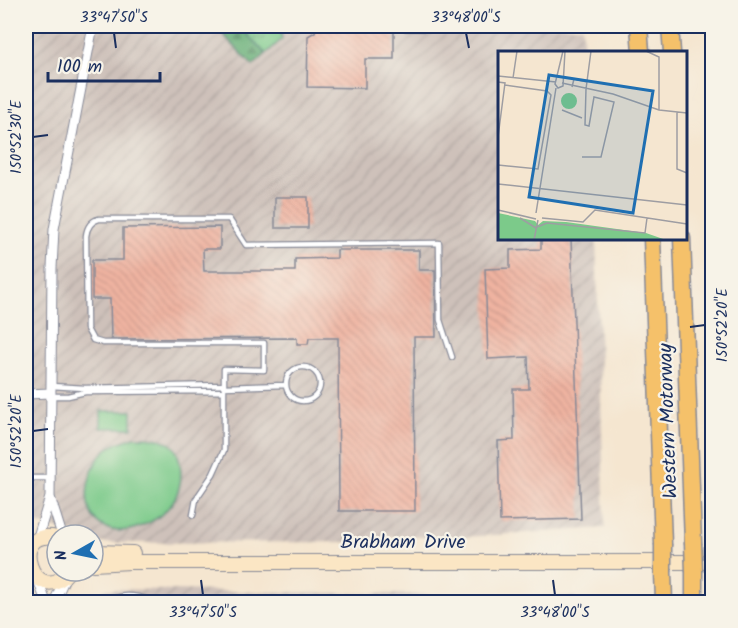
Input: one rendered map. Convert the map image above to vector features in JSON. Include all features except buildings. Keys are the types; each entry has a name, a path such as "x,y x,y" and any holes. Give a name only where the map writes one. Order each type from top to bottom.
{"highway":[{"path":"639,26 641,51"},
{"path":"670,26 672,51"},
{"name":"Western Motorway","path":"652,240 664,603"},
{"name":"Western Motorway","path":"682,240 694,603"}],"main road":[{"path":"32,544 28,560 33,575"},
{"name":"Brabham Drive","path":"105,552 712,553"},
{"name":"Brabham Drive","path":"105,563 712,562"}],"street":[{"path":"32,544 50,497 54,229 93,26"},
{"path":"26,394 51,392"},
{"path":"50,497 58,523"},
{"path":"33,575 46,603"},
{"path":"54,603 63,583"}],"lane":[{"path":"193,515 196,499 213,474 224,450 224,369 264,370 264,344 100,343 91,338 87,326 86,236 93,221 99,219 229,219 246,245 439,243 440,320 452,357"},
{"path":"301,367 309,368 316,374 320,386 315,397 303,402 293,399 285,385 290,373 301,367"},
{"path":"51,392 68,396 85,392 285,385"},
{"path":"51,392 85,388 224,388"},
{"path":"26,478 51,478"},
{"path":"109,603 114,598 124,597 139,597 152,601 355,603"}],"shaded area":[{"path":"26,26 582,26 584,51 498,51 498,240 596,240 605,528 464,537 389,537 370,542 105,543 105,523 45,523 45,526 33,523 26,534"},
{"path":"104,589 576,597 576,602 97,602"}],"green space":[{"path":"215,26 239,26 266,54 253,66"},
{"path":"239,26 287,26 281,33 282,39 266,54"},
{"path":"101,411 132,411 132,428 101,428"},
{"path":"135,437 161,439 174,447 181,475 177,495 166,511 149,523 123,531 105,527 105,523 99,523 93,517 88,506 87,494 98,459 116,444"}]}
